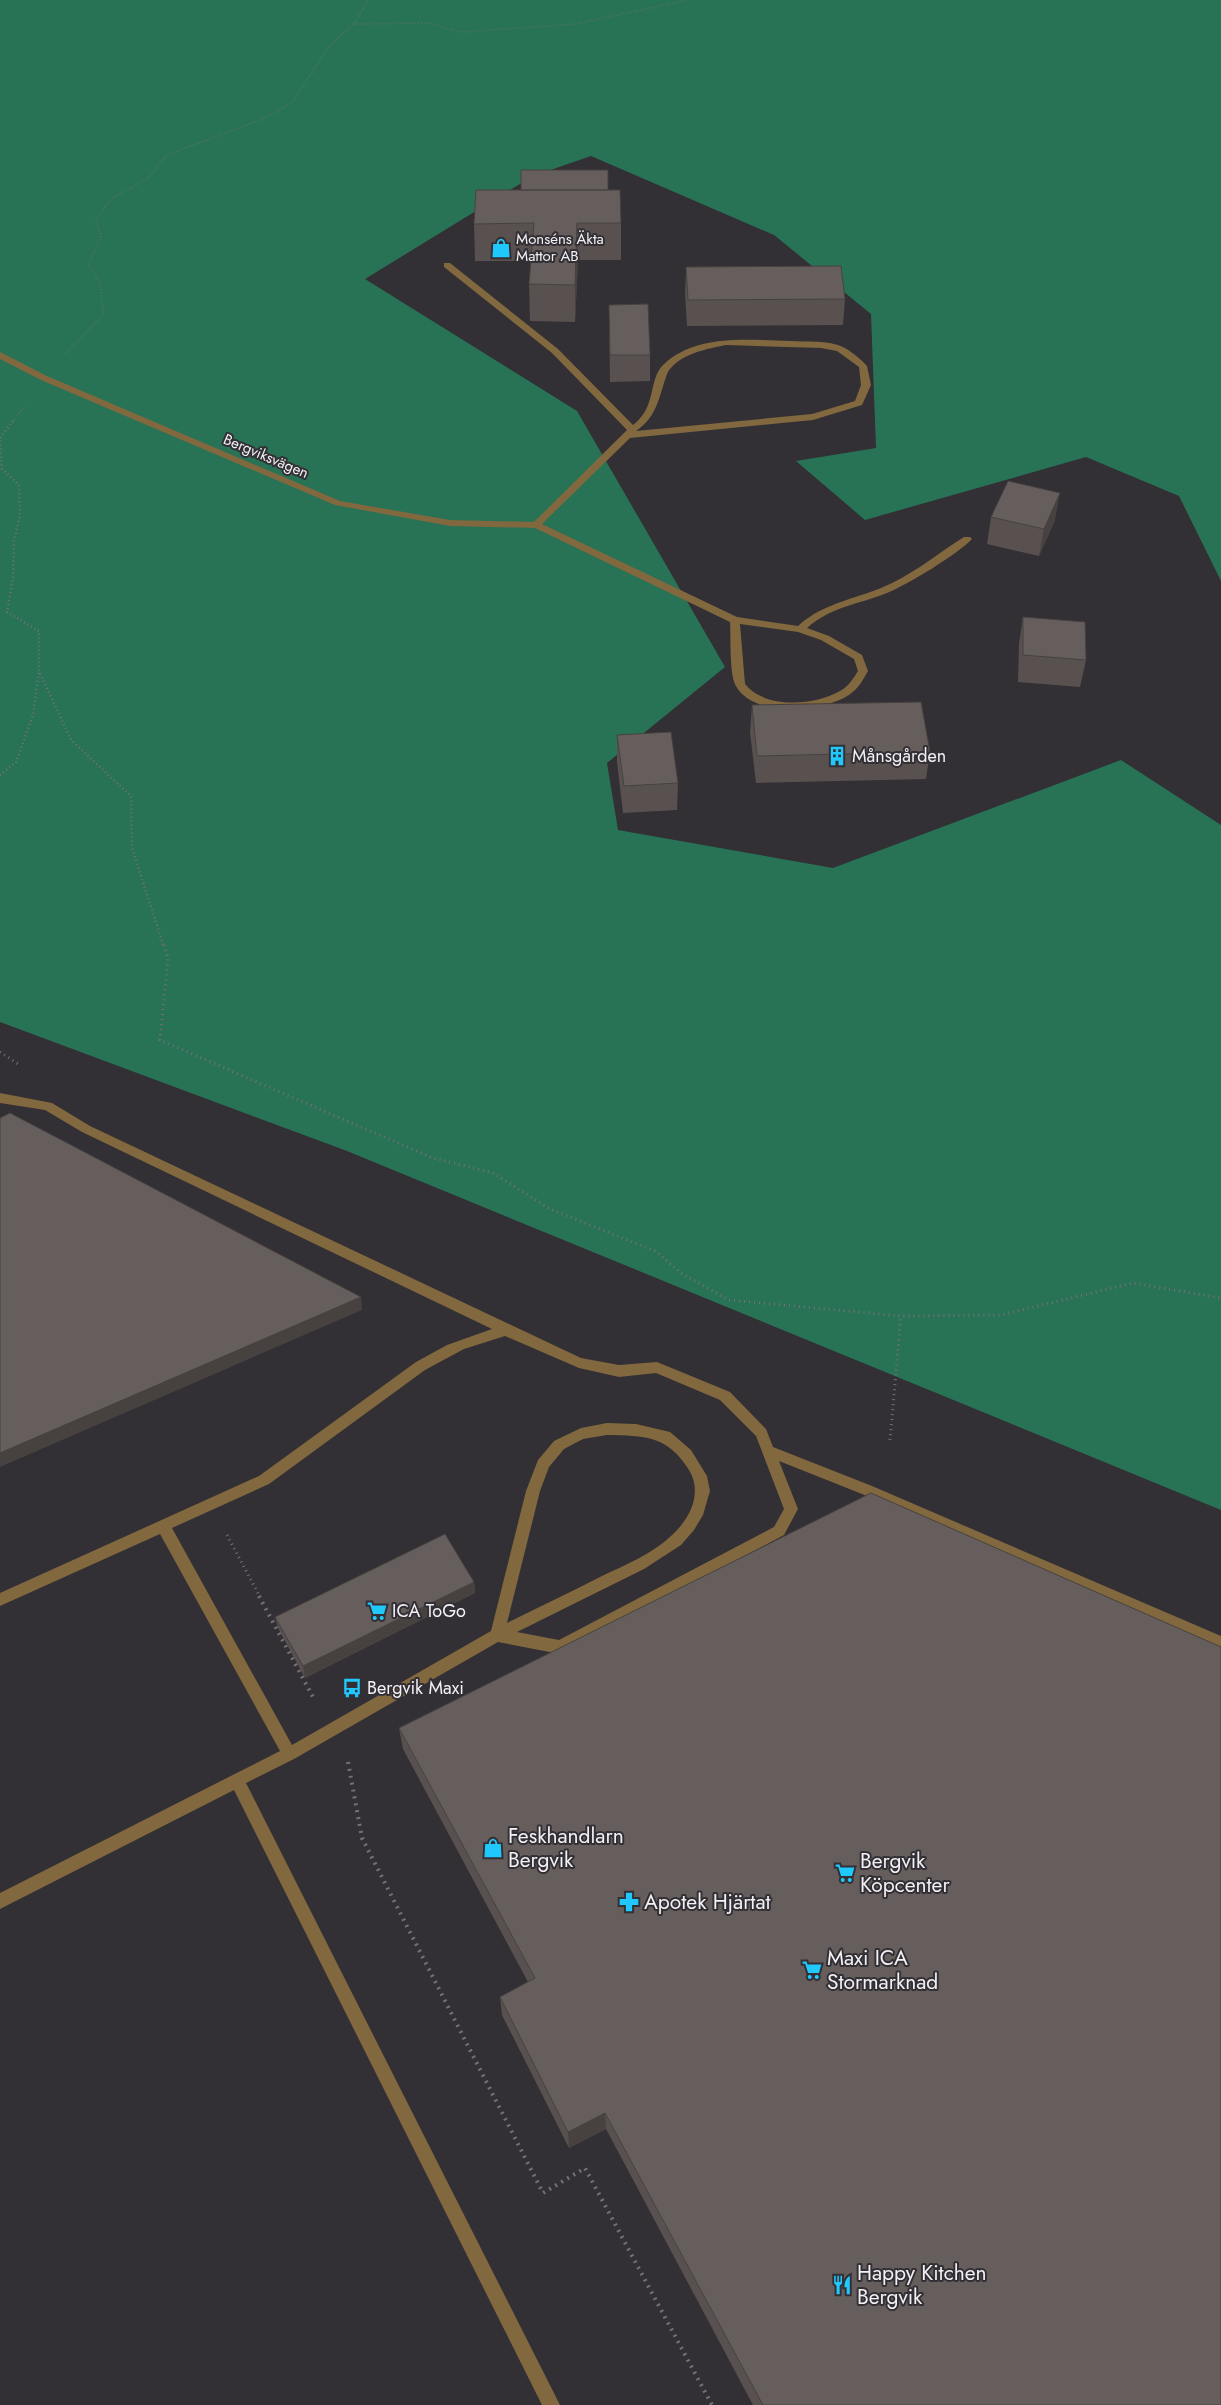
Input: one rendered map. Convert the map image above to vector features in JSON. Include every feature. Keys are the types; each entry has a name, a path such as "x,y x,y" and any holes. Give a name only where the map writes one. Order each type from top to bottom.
{"street":[{"path":"447,265 555,351 630,433"},
{"path":"630,433 813,417 843,409 859,403 866,384 863,366 840,348 821,345 726,342 698,348 674,360 664,369 652,409 643,422 630,433 536,526 735,620 800,629 825,638 858,657 862,671 857,682 843,694 820,702 775,705 750,696 740,685 735,620"},
{"name":"Bergviksvägen","path":"0,354 44,378 338,503 450,523 536,526"},
{"path":"800,629 808,620 829,608 896,585 967,539"},
{"path":"0,1098 48,1106 86,1129 579,1363 619,1372 657,1367 725,1396 761,1433 791,1508 779,1531 560,1647 497,1635"},
{"path":"0,1600 264,1480 293,1462 382,1392 445,1352 506,1330"},
{"path":"0,1901 289,1754 497,1635 639,1565 676,1541 689,1526 698,1511 703,1491 700,1476 686,1454 665,1436 636,1430 607,1429 581,1434 559,1445 543,1464 533,1491 497,1635"},
{"path":"768,1451 867,1490 1221,1643"},
{"path":"163,1526 289,1754"},
{"path":"237,1780 293,1898 457,2216 551,2405"}],"path":[{"path":"0,775 16,762 33,716 39,671 39,631 6,612 12,578 14,540 20,508 19,485 2,469 0,438 44,378 103,315 100,281 88,264 101,237 96,220 111,199 147,179 167,155 260,120 292,103 329,46 354,24 368,0"},
{"path":"354,24 428,23 460,32 567,24 687,0"},
{"path":"39,671 71,740 131,796 132,848 168,959 160,1040 430,1157 494,1173 550,1209 655,1251 681,1273 729,1300 901,1316 1001,1314 1133,1283 1221,1298"},
{"path":"890,1440 901,1316"},
{"path":"211,1503 330,1730 348,1758 362,1838 543,2193 585,2168 712,2405"}],"green space":[{"path":"0,0 1221,0 1221,581 1179,496 1086,457 865,520 796,461 876,448 871,314 774,235 591,156 533,176 365,279 577,411 725,667 607,763 618,830 833,868 1121,760 1221,825 1221,1510 347,1151 0,1022"}],"building":[{"path":"521,170 608,170 608,190 521,190"},
{"path":"476,190 620,190 621,223 577,223 575,285 529,284 534,223 474,224"},
{"path":"841,266 845,299 688,300 686,267"},
{"path":"648,304 650,355 610,355 609,305"},
{"path":"1008,481 1060,493 1044,529 991,517"},
{"path":"1023,617 1085,622 1086,660 1023,655"},
{"path":"921,702 930,752 757,756 752,705"},
{"path":"671,732 678,783 624,786 617,735"},
{"path":"10,1113 361,1297 0,1453 0,1118"},
{"name":"Bergvik Köpcenter","path":"871,1493 1221,1647 1221,2405 763,2405 605,2113 568,2132 500,1997 535,1978 399,1728"},
{"name":"ICA ToGo","path":"445,1534 474,1582 303,1666 275,1617"}],"place":[{"name":"Monséns Äkta Mattor AB","path":"501,248"},
{"name":"Månsgården","path":"837,756"},
{"name":"ICA ToGo","path":"377,1611"},
{"name":"Bergvik Maxi","path":"352,1688"},
{"name":"Feskhandlarn Bergvik","path":"493,1848"},
{"name":"Bergvik Köpcenter","path":"845,1873"},
{"name":"Apotek Hjärtat","path":"629,1902"},
{"name":"Maxi ICA Stormarknad","path":"812,1970"},
{"name":"Happy Kitchen Bergvik","path":"842,2285"}]}
